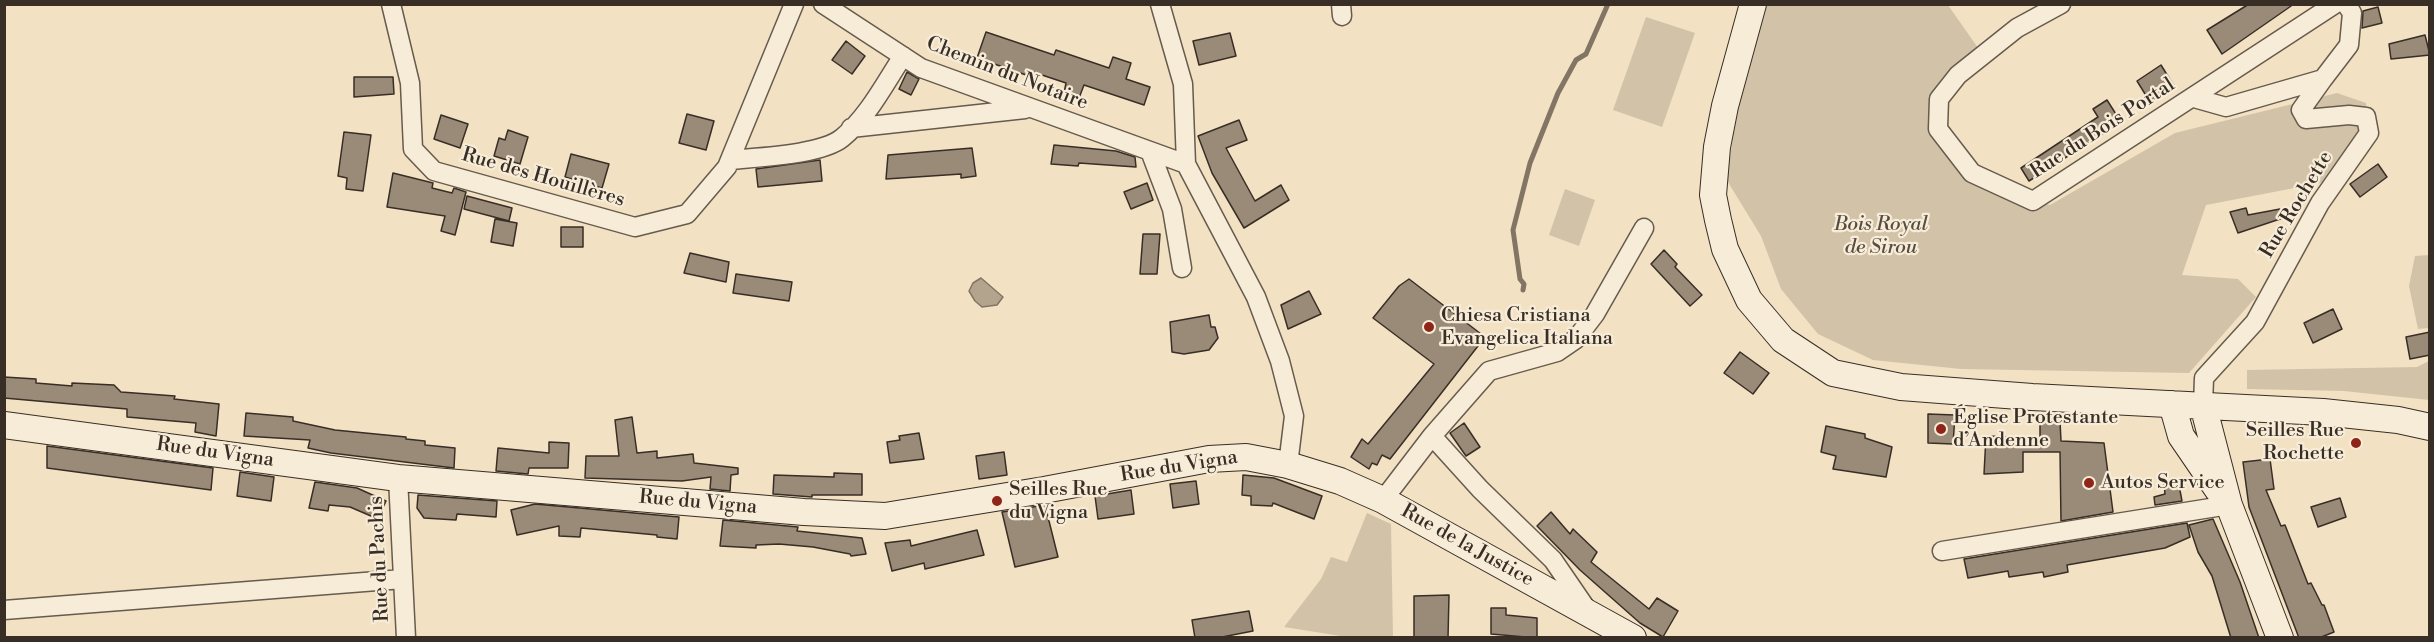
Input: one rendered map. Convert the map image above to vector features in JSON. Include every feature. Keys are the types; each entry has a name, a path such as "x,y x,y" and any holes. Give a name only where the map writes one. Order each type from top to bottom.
{"street":[{"name":"Rue des Houillères","path":"391,4 410,83 413,149 434,171 635,227 687,214 730,160 794,4"},
{"name":"Chemin du Notaire","path":"823,4 921,68 1186,164"},
{"path":"1160,4 1183,84 1186,164 1256,297 1280,361 1294,416 1288,465"},
{"path":"1753,4 1725,105 1717,147 1713,195 1725,249 1749,300 1783,340 1833,373 1901,387 2323,412 2398,420 2430,427"},
{"name":"Rue du Bois Portal","path":"2061,4 2009,35 1958,75 1939,99 1938,129 1972,173 2033,201 2335,4"},
{"name":"Rue Rochette","path":"2203,405 2204,378 2255,322 2320,203 2369,133 2366,117 2349,115 2306,119 2301,110 2349,45 2352,13 2346,4"},
{"path":"730,160 804,152 841,139 867,110 903,56"},
{"path":"2194,98 2226,107 2323,79"},
{"path":"851,128 1030,109"},
{"path":"1150,151 1172,209 1182,268"},
{"name":"Rue de la Justice","path":"1633,638 1383,500 1432,436 1489,371 1557,352 1576,339 1595,314 1644,228"},
{"path":"2172,404 2181,436 2229,505"},
{"path":"2203,405 2229,505 2280,638"},
{"name":"Rue du Vigna","path":"4,425 398,478 804,512 885,516 1044,490 1209,459 1246,457 1288,465 1340,481 1383,500"},
{"name":"Rue de la Justice","path":"1432,436 1480,489 1553,560 1590,613"},
{"name":"Rue du Pachis","path":"398,478 406,638"},
{"path":"1942,551 2229,505"},
{"path":"4,610 403,579"}],"green space":[{"name":"Bois Royal de Sirou","path":"1756,5 1948,5 1983,55 1939,99 1938,129 1972,173 2033,201 2050,205 2175,133 2337,93 2366,103 2369,133 2336,180 2206,205 2182,275 2238,279 2256,297 2189,373 1961,369 1873,360 1818,334 1781,289 1761,236 1726,179"},
{"path":"1646,17 1695,33 1662,127 1613,110"},
{"path":"1565,189 1595,200 1579,246 1549,235"},
{"path":"2429,255 2429,328 2418,329 2409,286 2415,256"},
{"path":"2429,361 2429,400 2344,391 2247,389 2247,370 2417,367"},
{"path":"1367,513 1391,524 1393,637 1347,637 1284,627 1321,579 1331,557 1347,562"}],"shaded area":[{"path":"981,278 1003,297 997,305 982,307 969,291 973,283"}],"building":[{"path":"2249,4 2294,4 2222,54 2207,30"},
{"path":"2378,7 2382,23 2362,28 2363,11"},
{"path":"986,32 1054,55 1056,50 1109,68 1113,57 1131,63 1126,79 1150,87 1144,105 1084,85 1079,98 1064,93 1066,83 1030,71 1029,76 977,58"},
{"path":"1230,33 1236,56 1199,65 1193,41"},
{"path":"2425,35 2430,55 2391,59 2389,44"},
{"path":"846,41 865,56 852,74 832,60"},
{"path":"2161,65 2174,86 2150,102 2137,81"},
{"path":"907,72 919,79 911,95 899,89"},
{"path":"354,77 393,77 394,94 354,97"},
{"path":"2107,100 2121,122 2029,181 2021,168 2098,117 2093,109"},
{"path":"687,114 714,121 706,150 679,143"},
{"path":"441,115 468,124 460,148 434,139"},
{"path":"1239,120 1247,140 1226,148 1255,201 1281,185 1289,200 1244,228 1212,173 1198,136"},
{"path":"508,130 528,137 520,164 494,156 499,138 505,140"},
{"path":"344,132 371,135 363,191 346,189 347,178 338,176"},
{"path":"1054,145 1116,151 1135,157 1136,167 1079,163 1078,166 1051,164"},
{"path":"972,148 976,176 961,178 961,174 886,179 888,155"},
{"path":"571,154 609,164 602,188 565,177"},
{"path":"820,160 822,181 758,187 756,169"},
{"path":"2378,164 2387,177 2360,197 2350,184"},
{"path":"393,173 433,183 432,188 452,193 454,188 466,192 455,235 441,231 445,216 387,207"},
{"path":"1147,183 1153,200 1131,209 1124,192"},
{"path":"467,196 512,208 509,221 464,209"},
{"path":"2246,208 2248,215 2280,209 2283,218 2238,233 2230,212"},
{"path":"495,219 517,223 513,246 491,242"},
{"path":"561,227 583,227 583,247 561,247"},
{"path":"1143,234 1160,234 1157,274 1140,274"},
{"path":"1664,250 1677,264 1675,267 1702,295 1690,306 1651,264"},
{"path":"690,253 729,262 726,282 684,273"},
{"path":"736,274 792,282 789,301 733,293"},
{"name":"Chiesa Cristiana Evangelica Italiana","path":"1409,279 1485,337 1390,459 1382,455 1377,465 1372,463 1369,469 1351,457 1362,439 1368,444 1434,364 1373,318 1399,286"},
{"path":"1309,291 1321,314 1288,329 1281,305"},
{"path":"2333,309 2342,329 2313,343 2304,323"},
{"path":"1209,315 1211,327 1215,327 1218,338 1209,350 1184,354 1172,352 1170,322"},
{"path":"2430,332 2430,355 2410,359 2406,337"},
{"path":"1740,352 1769,373 1753,394 1724,373"},
{"path":"4,377 36,379 36,383 72,386 72,383 114,385 121,392 175,396 174,399 219,404 216,436 195,432 196,423 127,417 127,409 4,398"},
{"path":"246,413 293,417 293,421 335,430 406,437 406,439 425,441 425,445 455,448 454,468 331,453 308,448 310,440 244,436"},
{"name":"Église Protestante d’Andenne","path":"1928,414 1955,415 1953,444 1928,443"},
{"path":"632,417 637,453 657,451 657,458 693,454 694,463 738,468 738,474 731,475 730,491 710,489 711,477 682,481 585,478 586,456 619,456 615,420"},
{"path":"2040,420 2060,421 2061,441 2104,443 2113,512 2061,521 2060,452 2023,452 2023,472 1984,474 1986,436 2040,438"},
{"path":"1464,423 1480,447 1466,456 1450,433"},
{"path":"1826,426 1865,434 1865,438 1892,447 1886,477 1833,469 1836,456 1821,452"},
{"path":"919,433 924,459 890,463 887,442 900,440 899,436"},
{"path":"549,442 569,443 568,468 529,468 528,474 496,471 498,448 549,453"},
{"path":"47,446 213,468 211,490 47,468"},
{"path":"1004,452 1007,475 979,479 976,456"},
{"path":"2270,459 2274,489 2266,490 2281,526 2285,525 2308,584 2311,583 2324,605 2334,632 2319,638 2299,638 2249,507 2243,462"},
{"path":"240,472 274,477 271,501 237,496"},
{"path":"834,473 862,474 862,495 812,495 812,497 773,494 774,475 834,477"},
{"path":"1243,475 1274,478 1322,496 1314,519 1273,503 1272,506 1251,505 1251,496 1242,495"},
{"path":"2178,480 2182,501 2155,505 2154,497 2165,494 2164,483"},
{"path":"1196,481 1199,504 1173,508 1170,484"},
{"path":"315,482 357,488 386,501 378,519 350,507 329,505 328,511 309,508"},
{"path":"1131,490 1134,514 1098,519 1095,496"},
{"path":"418,495 497,501 496,517 457,514 456,520 424,518 417,508"},
{"path":"2340,498 2346,517 2318,527 2311,507"},
{"path":"535,504 679,517 677,539 581,528 580,537 559,536 559,526 517,535 511,510"},
{"path":"1045,505 1058,557 1015,567 1002,512"},
{"path":"1551,512 1570,534 1573,529 1597,552 1591,562 1649,609 1657,598 1678,611 1663,637 1640,623 1580,570 1537,526"},
{"path":"2213,519 2240,582 2259,638 2231,638 2212,576 2198,552 2189,525"},
{"path":"723,520 798,527 797,531 862,538 866,554 851,556 813,547 779,544 756,545 756,548 720,546"},
{"path":"2187,523 2190,537 2165,548 2067,565 2068,572 2044,577 2043,572 2009,577 2008,571 1968,578 1964,559"},
{"path":"977,530 984,555 925,569 924,563 892,571 885,543 910,540 911,546"},
{"path":"1449,595 1448,638 1414,638 1414,596"},
{"path":"1491,608 1506,608 1506,615 1537,618 1537,638 1491,634"},
{"path":"1249,611 1253,631 1217,638 1195,638 1192,620"}],"waterway":[{"path":"1523,290 1524,284 1520,279 1513,230 1530,163 1558,93 1576,60 1586,54 1608,4"}],"place":[{"name":"Chiesa Cristiana Evangelica Italiana","path":"1429,327"},
{"name":"Église Protestante d’Andenne","path":"1941,429"},
{"name":"Seilles Rue Rochette","path":"2356,443"},
{"name":"Autos Service","path":"2089,483"},
{"name":"Seilles Rue du Vigna","path":"997,501"}]}
